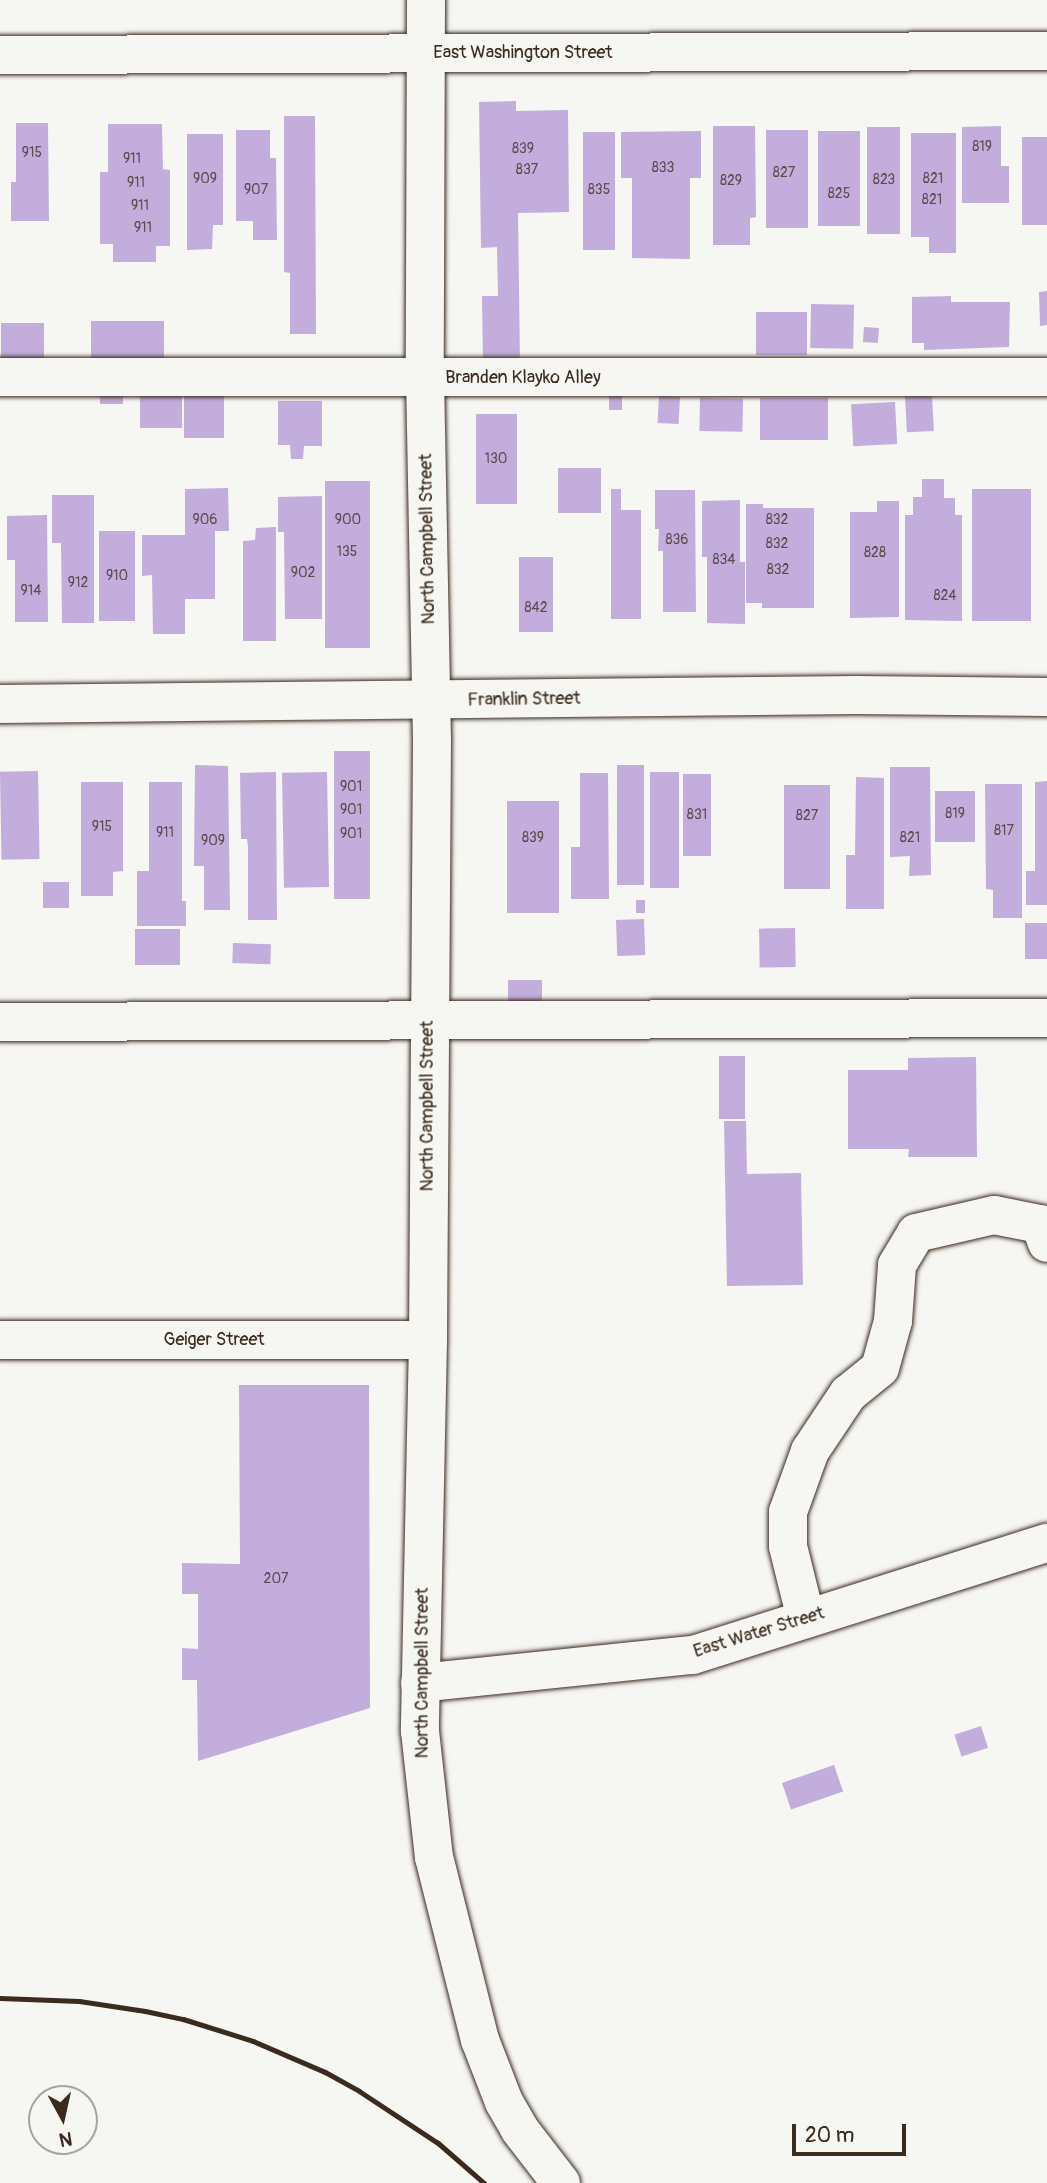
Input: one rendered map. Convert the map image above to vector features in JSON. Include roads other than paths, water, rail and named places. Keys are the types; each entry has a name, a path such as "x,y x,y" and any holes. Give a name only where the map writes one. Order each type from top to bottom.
{"street":[{"name":"North Campbell Street","path":"426,0 425,377 432,702 428,1340 421,1683 424,1788 434,1857 480,2040 509,2112 561,2183"},
{"name":"East Washington Street","path":"0,55 1047,51"},
{"name":"Branden Klayko Alley","path":"0,377 1047,377"},
{"name":"Franklin Street","path":"0,704 432,702 856,695 1047,697"},
{"path":"0,1021 1047,1018"},
{"path":"806,1619 788,1546 788,1512 810,1451 848,1394 880,1368 893,1321 897,1265 916,1233 995,1215 1040,1224 1047,1243"},
{"name":"Geiger Street","path":"0,1340 428,1340"},
{"name":"East Water Street","path":"421,1683 693,1655 1047,1543"}],"railway":[{"path":"0,1998 79,2001 145,2011 183,2019 253,2041 325,2072 359,2091 438,2143 484,2183"}]}
